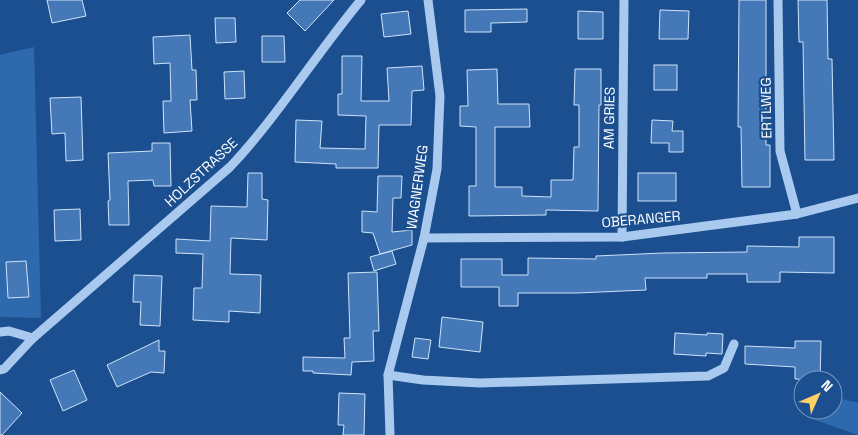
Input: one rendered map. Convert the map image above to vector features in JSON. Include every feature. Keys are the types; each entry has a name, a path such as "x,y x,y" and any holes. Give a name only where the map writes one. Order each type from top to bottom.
{"street":[{"name":"HOLZSTRASSE","path":"0,370 4,369 33,338 230,167 249,146 361,0"},
{"name":"WAGNERWEG","path":"390,435 388,375 424,238 437,169 440,96 428,0"},
{"name":"AM GRIES","path":"622,236 624,0"},
{"name":"ERTLWEG","path":"778,0 780,151 797,214"},
{"name":"OBERANGER","path":"424,238 622,236 797,214 858,198"},
{"path":"0,332 10,331 33,338"},
{"path":"388,375 423,380 480,383 708,376 724,368 734,344"}],"shaded area":[{"path":"34,47 41,318 0,317 0,55"},
{"path":"843,399 858,403 858,435 815,420 843,420"}],"building":[{"path":"47,0 82,0 86,16 52,23"},
{"path":"300,0 334,0 305,31 287,13"},
{"path":"739,0 766,0 766,145 770,145 770,187 742,187 741,127 738,127"},
{"path":"798,0 827,0 828,59 832,59 834,160 805,160 803,42 799,42"},
{"path":"527,9 527,22 491,23 491,32 465,32 465,10"},
{"path":"660,10 689,11 688,39 659,39"},
{"path":"408,11 411,34 384,37 381,14"},
{"path":"578,11 603,12 603,39 578,39"},
{"path":"215,18 235,18 236,42 216,43"},
{"path":"190,35 192,70 196,70 197,100 190,100 192,131 164,133 163,101 171,101 170,63 154,64 153,37"},
{"path":"262,36 284,36 285,62 262,62"},
{"path":"342,56 362,56 361,101 389,101 387,68 422,66 424,90 412,91 411,125 379,125 378,168 336,168 336,164 295,162 296,120 322,121 320,148 365,149 366,116 338,115 338,94 342,94"},
{"path":"654,65 677,65 677,90 654,90"},
{"path":"497,69 498,104 529,104 530,127 495,127 495,187 522,187 522,196 551,197 551,180 573,180 574,147 579,147 579,105 574,105 575,69 601,69 598,211 546,210 546,215 469,216 469,186 476,186 476,127 460,126 460,106 468,106 467,70"},
{"path":"244,71 245,98 225,99 224,72"},
{"path":"81,97 83,160 66,161 65,133 52,134 50,98"},
{"path":"652,120 673,121 672,131 683,131 683,152 669,152 669,143 651,143"},
{"path":"152,143 170,143 171,186 154,186 153,180 128,181 129,225 109,225 108,153 152,151"},
{"path":"248,173 262,173 262,199 268,200 267,240 231,238 230,274 261,275 260,313 229,311 229,322 193,320 194,288 202,288 203,254 176,253 176,239 210,241 211,206 247,207"},
{"path":"638,173 676,173 676,201 638,201"},
{"path":"378,176 402,176 401,198 393,198 392,232 412,230 412,245 380,254 373,233 362,232 362,211 377,212"},
{"path":"80,209 81,240 55,241 54,210"},
{"path":"799,237 834,237 834,273 780,272 780,282 747,282 747,274 707,274 707,278 645,278 646,290 518,293 518,306 499,306 499,287 461,287 461,259 502,259 502,275 528,275 528,258 596,259 596,256 747,252 747,246 799,247"},
{"path":"392,251 396,264 374,271 370,257"},
{"path":"26,261 29,297 8,298 6,262"},
{"path":"377,272 379,331 373,331 374,361 352,362 351,375 303,371 303,357 345,358 344,338 350,338 348,273"},
{"path":"134,275 162,276 160,326 140,325 141,302 133,302"},
{"path":"442,317 483,322 480,352 439,347"},
{"path":"675,333 723,334 722,354 706,353 706,356 674,354"},
{"path":"415,338 431,340 428,359 412,357"},
{"path":"159,340 159,351 165,351 164,373 151,372 117,387 107,365"},
{"path":"795,341 821,341 820,370 795,370 795,367 745,364 745,346 795,348"},
{"path":"74,370 87,400 63,411 50,380"},
{"path":"0,392 22,413 2,435 0,435"},
{"path":"339,393 365,394 364,435 343,435 344,425 338,425"}]}
